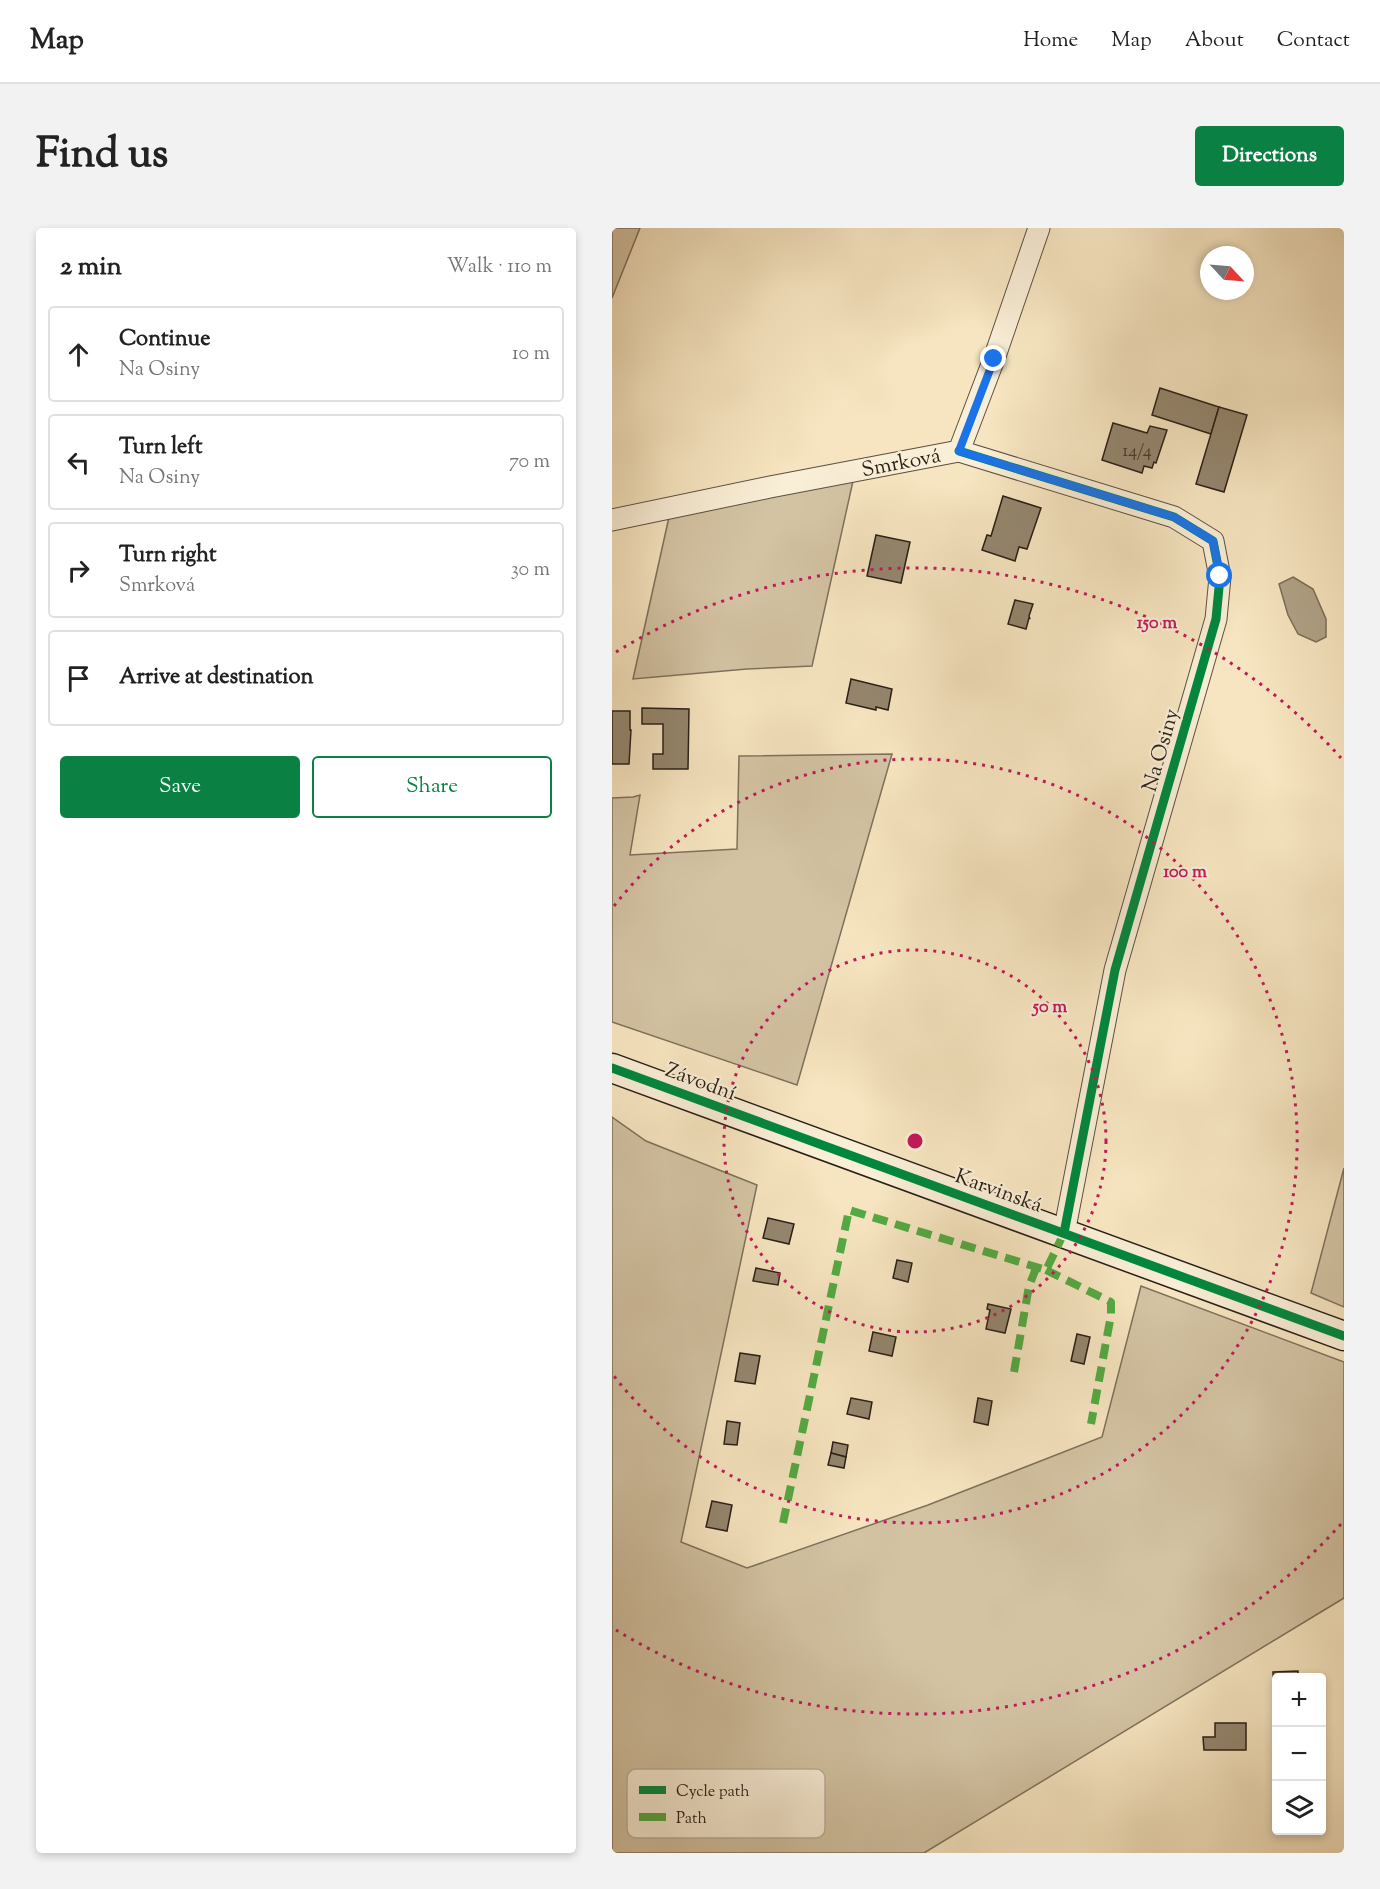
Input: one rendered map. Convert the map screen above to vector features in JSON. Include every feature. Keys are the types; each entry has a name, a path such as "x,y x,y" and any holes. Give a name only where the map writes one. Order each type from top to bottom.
{"main road":[{"name":"Závodní","path":"612,1068 777,1128"},
{"name":"Karvinská","path":"777,1128 1344,1336"}],"street":[{"name":"Smrková","path":"612,520 959,451 994,359 1039,228"},
{"name":"Na Osiny","path":"959,451 1174,517 1213,541 1220,576 1216,619 1115,970 1064,1233"}],"shaded area":[{"path":"612,228 640,228 612,298"},
{"path":"853,481 812,666 633,679 669,517"},
{"path":"1293,577 1313,589 1326,619 1326,637 1316,642 1298,634 1288,615 1279,584"},
{"path":"892,754 797,1085 612,1022 612,798 640,795 630,855 737,849 739,756"},
{"path":"612,1117 646,1141 757,1185 681,1542 747,1568 928,1505 1102,1437 1141,1286 1344,1362 1344,1598 924,1853 612,1853"},
{"path":"1344,1168 1344,1307 1311,1293"}],"building":[{"path":"1160,388 1219,407 1211,434 1152,415"},
{"path":"1219,407 1247,415 1224,492 1196,484"},
{"path":"1113,423 1147,433 1150,426 1167,430 1156,463 1154,462 1152,468 1144,466 1142,473 1102,460"},
{"path":"1003,496 1041,508 1027,549 1019,547 1015,561 982,550 987,535 991,536"},
{"path":"876,535 910,542 901,583 867,576"},
{"path":"1015,600 1033,604 1026,629 1008,624"},
{"path":"851,679 892,689 888,710 876,707 876,710 846,703"},
{"path":"642,708 689,709 688,769 653,769 653,754 663,754 663,724 642,724"},
{"path":"612,711 630,711 629,764 612,764"},
{"path":"768,1218 794,1224 789,1244 763,1238"},
{"path":"897,1260 912,1263 908,1282 893,1278"},
{"path":"756,1268 780,1273 778,1285 753,1281"},
{"path":"988,1304 1011,1309 1005,1333 986,1329 990,1310 987,1309"},
{"path":"873,1332 896,1337 892,1356 869,1351"},
{"path":"1077,1334 1090,1337 1084,1364 1071,1361"},
{"path":"740,1353 760,1356 755,1384 735,1381"},
{"path":"851,1398 872,1402 869,1419 847,1414"},
{"path":"978,1398 992,1401 988,1425 974,1422"},
{"path":"727,1421 740,1423 737,1445 724,1444"},
{"path":"833,1442 848,1445 846,1457 831,1453"},
{"path":"831,1453 846,1457 844,1468 828,1465"},
{"path":"712,1501 732,1505 727,1531 706,1527"},
{"path":"1298,1671 1298,1673 1273,1673"},
{"path":"1215,1723 1246,1723 1246,1750 1204,1750 1203,1737 1215,1737"}],"marked path":[{"path":"783,1523 849,1210 1046,1270 1064,1233"},
{"path":"1014,1372 1029,1286 1037,1266"},
{"path":"1046,1270 1111,1302 1111,1315 1091,1424"}],"cycle path":[{"path":"959,451 1174,517 1213,541 1220,577 1216,619 1115,970 1064,1233"},
{"path":"612,1068 1344,1336"}],"route":[{"path":"994,359 959,451 1174,517 1213,541 1220,576"}]}
